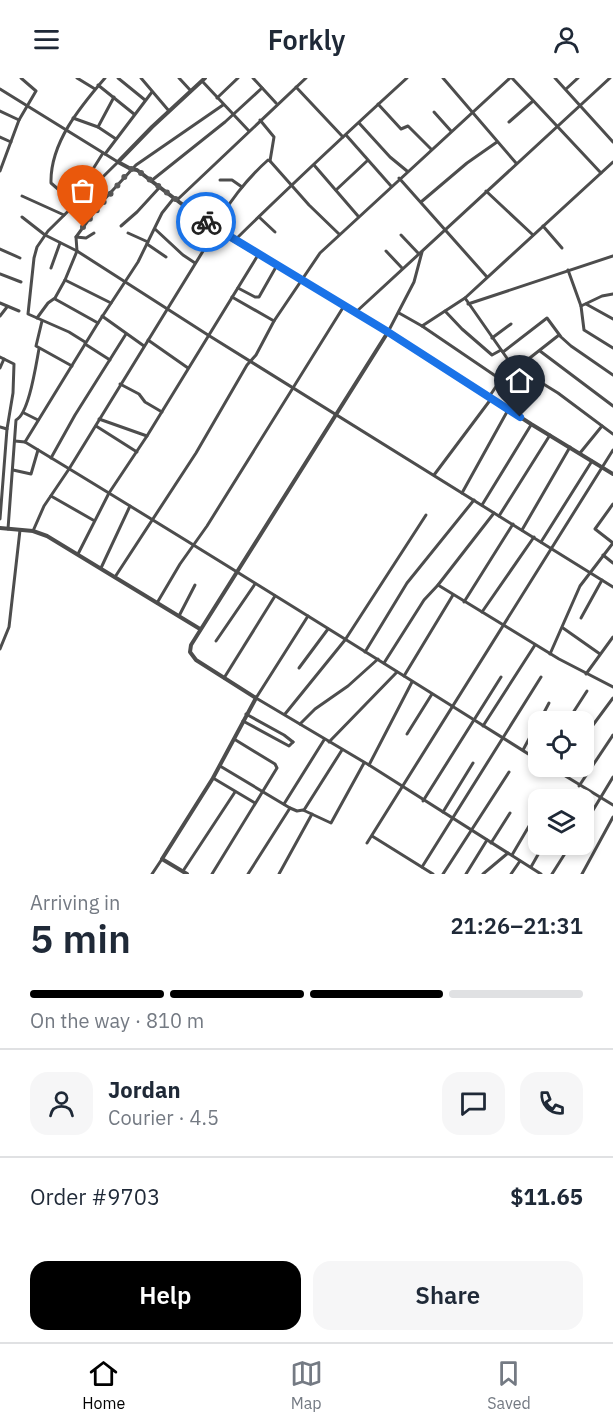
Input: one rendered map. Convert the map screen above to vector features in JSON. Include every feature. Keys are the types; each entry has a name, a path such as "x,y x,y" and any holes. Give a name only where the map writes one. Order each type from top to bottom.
{"street":[{"path":"0,169 19,120 36,91 21,78"},
{"path":"77,78 95,89"},
{"path":"75,204 51,183 56,156 66,130 103,80 97,78"},
{"path":"118,78 146,100"},
{"path":"141,78 170,112"},
{"path":"178,78 191,91"},
{"path":"217,98 238,78"},
{"path":"253,78 277,104"},
{"path":"25,442 148,243 162,213 306,78"},
{"path":"443,78 516,163"},
{"path":"115,577 196,453 274,321 314,260 399,178 511,78 601,173"},
{"path":"555,78 613,142"},
{"path":"566,89 578,78"},
{"path":"356,312 610,78"},
{"path":"110,360 63,329 29,316 27,311 33,258 45,235 204,79 223,105 249,131"},
{"path":"235,240 405,79"},
{"path":"98,85 134,114"},
{"path":"150,181 233,115 262,87"},
{"path":"296,87 391,186"},
{"path":"0,89 104,154 137,170 216,230 356,312 508,410 613,474"},
{"path":"93,169 152,92"},
{"path":"98,128 114,97"},
{"path":"509,122 533,101"},
{"path":"378,104 400,129 408,126 431,149"},
{"path":"37,318 54,298 65,280 77,251 76,237 95,210 131,169 223,105"},
{"path":"0,111 19,120"},
{"path":"434,112 451,131"},
{"path":"74,118 116,139"},
{"path":"260,120 274,137 270,161"},
{"path":"359,123 390,157 407,171"},
{"path":"0,137 11,142"},
{"path":"421,202 467,163 497,142"},
{"path":"33,531 44,506 96,426 216,230 219,219 258,168 268,160 270,161"},
{"path":"270,161 339,234"},
{"path":"336,190 368,161"},
{"path":"422,326 465,298 613,162"},
{"path":"314,165 358,216"},
{"path":"399,178 487,277"},
{"path":"220,180 231,180 242,187"},
{"path":"121,226 159,188"},
{"path":"486,191 533,235"},
{"path":"22,196 64,215"},
{"path":"22,217 45,235 77,251 613,587"},
{"path":"258,217 275,232"},
{"path":"543,226 562,248"},
{"path":"155,229 195,263"},
{"path":"76,237 86,238 94,233"},
{"path":"128,233 148,243 166,257"},
{"path":"401,235 421,253"},
{"path":"51,268 60,243"},
{"path":"0,249 20,258"},
{"path":"386,251 402,268"},
{"path":"421,253 417,274 399,313 200,628 191,645 191,655 223,679 369,765 402,788 531,867 536,873 541,874"},
{"path":"78,554 93,520 109,493 137,452 259,254"},
{"path":"468,304 613,256"},
{"path":"238,287 255,297 260,297 277,265"},
{"path":"568,270 581,306 585,331 613,348"},
{"path":"0,274 21,282"},
{"path":"65,280 111,303"},
{"path":"581,306 602,296 613,294"},
{"path":"232,297 274,321"},
{"path":"54,298 98,323"},
{"path":"465,298 511,364 558,393 613,434"},
{"path":"0,303 19,311"},
{"path":"586,304 613,319"},
{"path":"158,603 183,559 344,306"},
{"path":"0,316 7,307"},
{"path":"445,311 492,355 502,351 546,318 550,319 559,335 571,346 613,375"},
{"path":"399,313 535,398"},
{"path":"102,316 144,346"},
{"path":"42,320 36,346 72,366"},
{"path":"492,338 511,324"},
{"path":"51,459 126,334"},
{"path":"517,368 559,335"},
{"path":"148,340 188,368"},
{"path":"39,349 24,413 20,419 16,420 13,470 4,528 33,531 47,536 200,628"},
{"path":"540,351 613,406"},
{"path":"0,357 14,364 0,519"},
{"path":"0,368 4,359"},
{"path":"434,475 490,398 511,364"},
{"path":"120,384 139,394 145,402 162,412"},
{"path":"462,493 508,410"},
{"path":"24,413 38,420"},
{"path":"99,419 147,436"},
{"path":"482,505 531,424"},
{"path":"96,426 137,452"},
{"path":"580,453 602,426"},
{"path":"0,427 7,429"},
{"path":"499,516 550,435"},
{"path":"15,441 25,442 152,518 236,573 528,753"},
{"path":"522,530 570,447"},
{"path":"13,470 32,473 38,450"},
{"path":"367,843 613,450"},
{"path":"541,542 592,461"},
{"path":"51,496 93,520"},
{"path":"365,652 405,586 474,500"},
{"path":"550,654 580,586 613,543 595,529 613,504"},
{"path":"101,568 130,506"},
{"path":"384,663 424,600 494,513"},
{"path":"285,714 345,640 426,515"},
{"path":"464,602 513,524"},
{"path":"0,649 9,627 20,530"},
{"path":"482,612 534,537"},
{"path":"603,555 613,562"},
{"path":"581,618 602,580"},
{"path":"216,641 255,584"},
{"path":"179,616 195,585"},
{"path":"438,585 586,675 613,687"},
{"path":"403,676 453,595"},
{"path":"223,679 275,596"},
{"path":"152,874 213,778 246,714 308,616"},
{"path":"563,628 600,654"},
{"path":"299,668 328,629"},
{"path":"586,675 613,637"},
{"path":"483,726 535,645"},
{"path":"300,724 315,709 348,686 378,659"},
{"path":"328,742 396,672"},
{"path":"423,801 501,676"},
{"path":"422,867 541,677"},
{"path":"369,765 412,682"},
{"path":"574,711 587,691"},
{"path":"408,734 432,693"},
{"path":"594,724 613,698"},
{"path":"545,711 549,703"},
{"path":"243,721 289,746 293,742 246,714"},
{"path":"579,786 613,735"},
{"path":"212,874 277,766 234,739"},
{"path":"284,804 324,740"},
{"path":"523,750 528,741"},
{"path":"303,810 342,750"},
{"path":"220,766 290,808 297,811 303,810 333,822 364,763"},
{"path":"442,813 473,763"},
{"path":"443,874 509,772"},
{"path":"566,777 613,805"},
{"path":"594,808 613,777"},
{"path":"213,778 255,803"},
{"path":"162,859 185,873 235,792"},
{"path":"248,874 290,808"},
{"path":"466,874 510,813"},
{"path":"279,874 312,814"},
{"path":"582,874 613,817"},
{"path":"608,826 613,829"},
{"path":"512,855 528,828"},
{"path":"372,836 433,874"},
{"path":"483,874 508,853"},
{"path":"531,867 538,855"},
{"path":"552,874 564,855"},
{"path":"511,874 520,861"}],"way so far":[{"path":"83,227 131,169 137,170 206,222"}],"route":[{"path":"206,222 356,312 520,417"}]}
